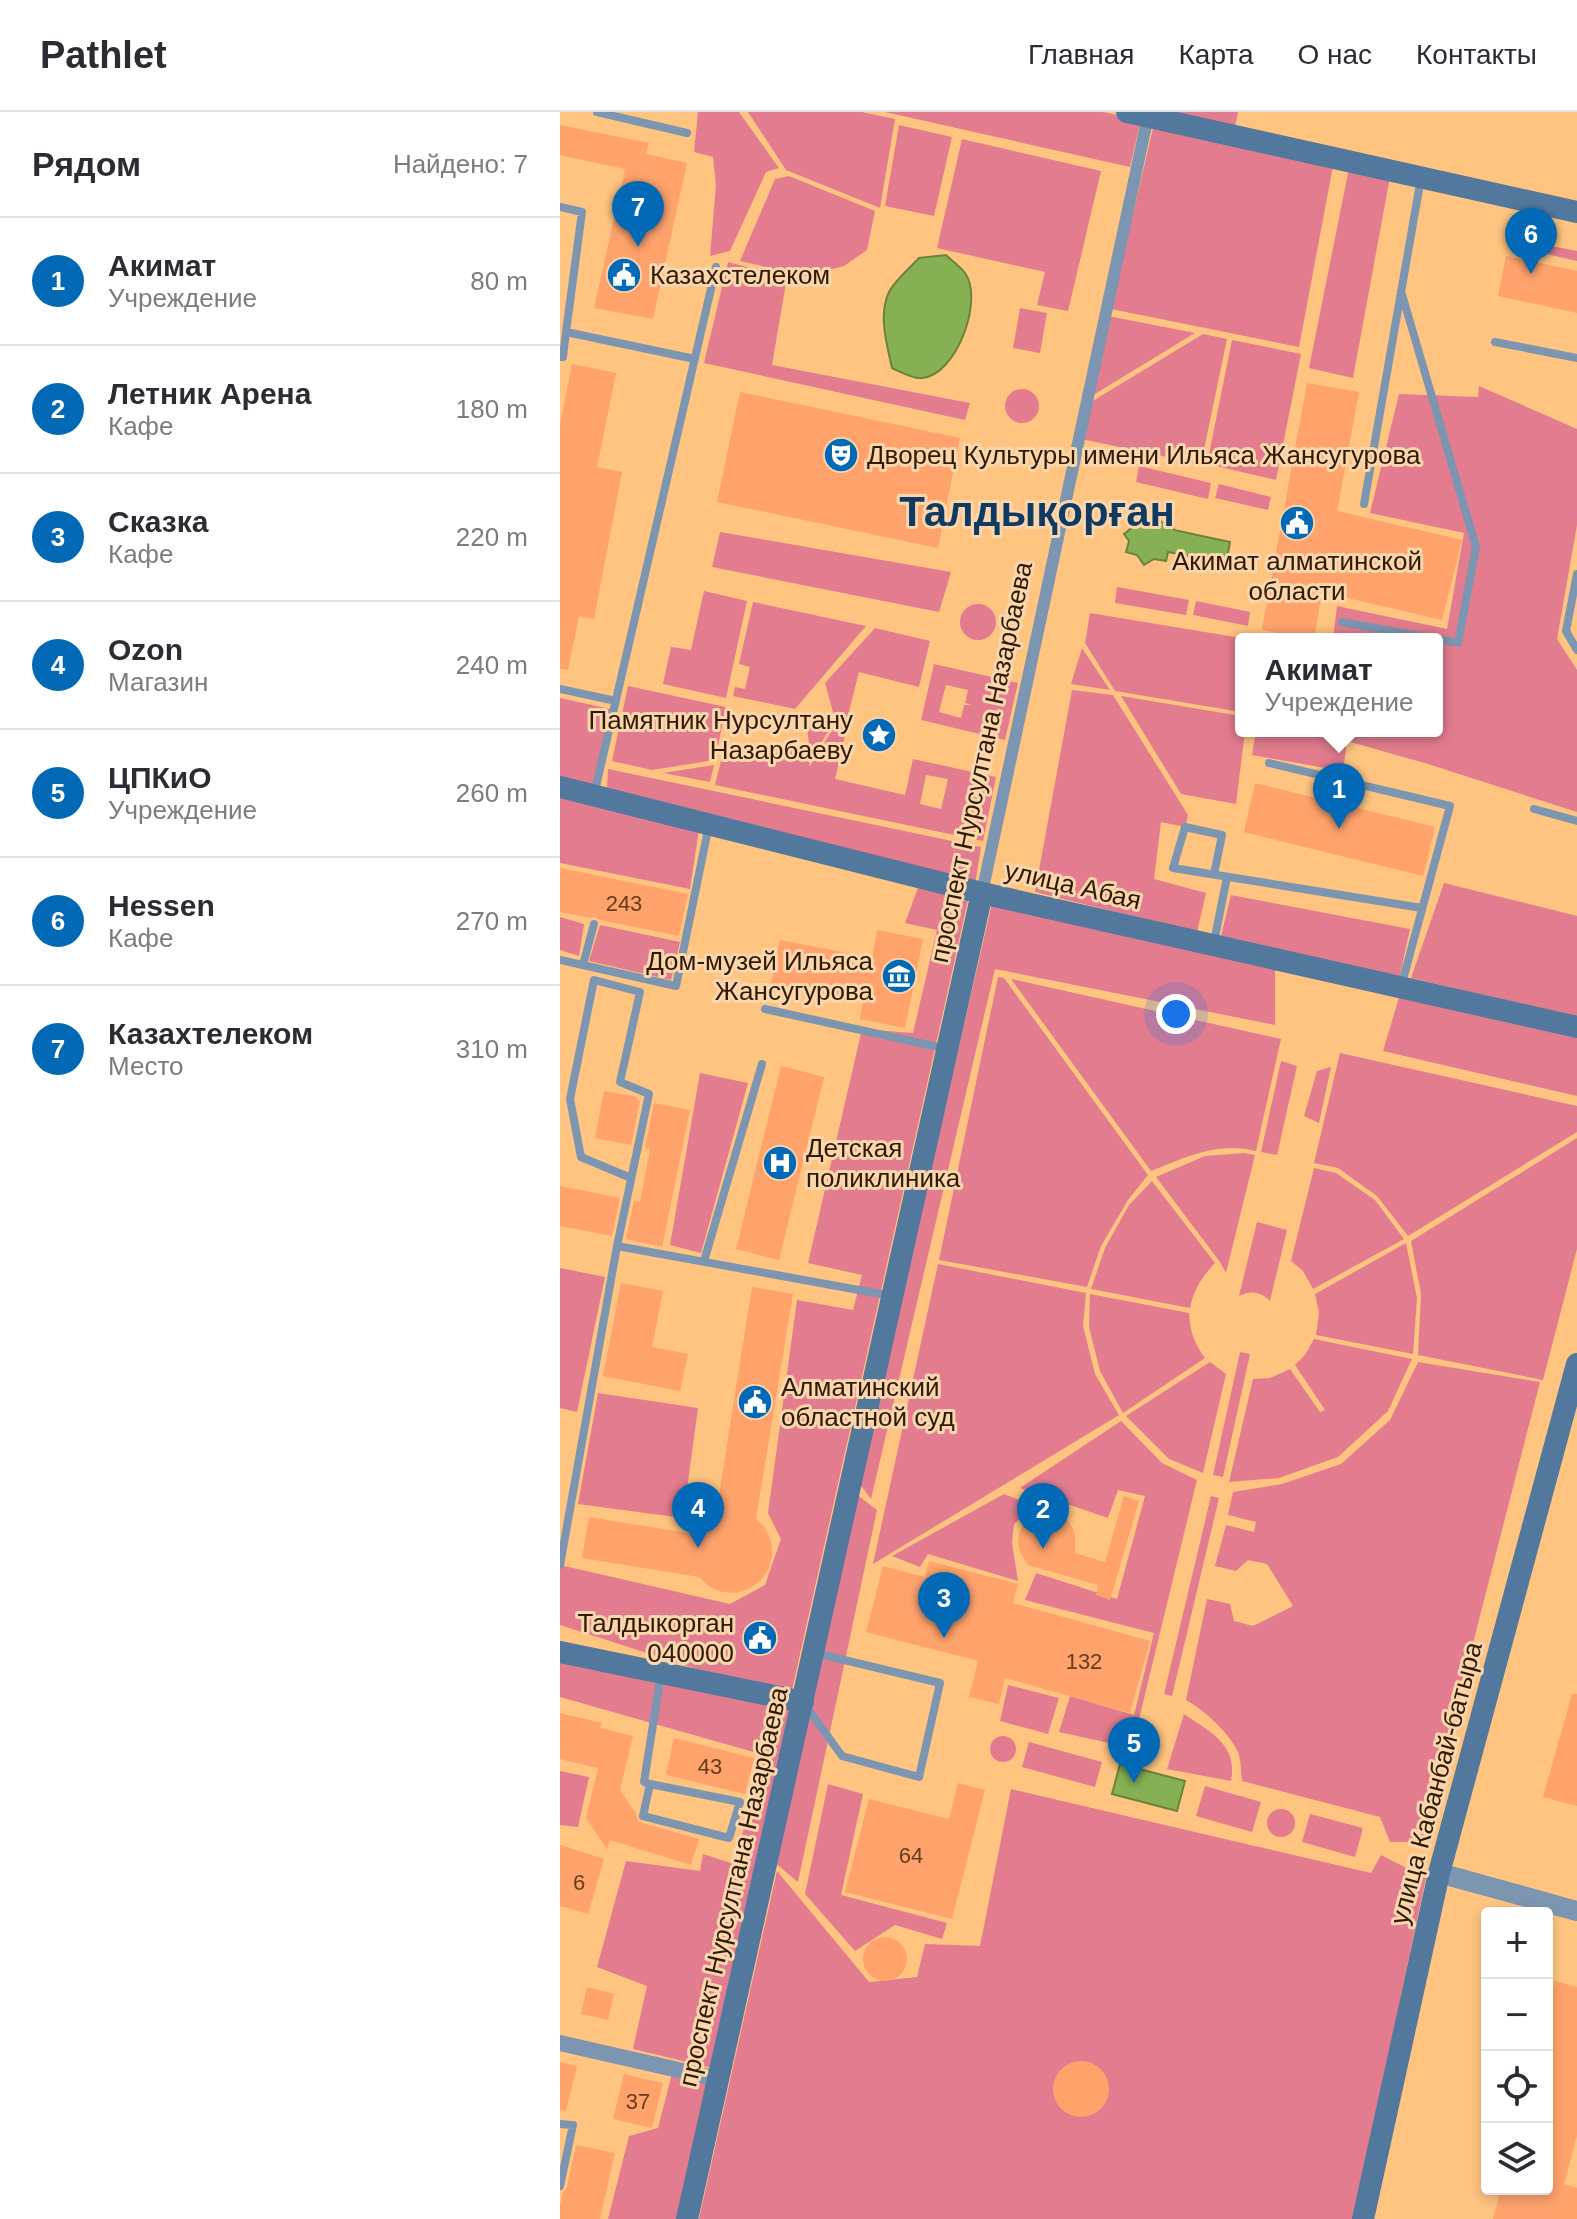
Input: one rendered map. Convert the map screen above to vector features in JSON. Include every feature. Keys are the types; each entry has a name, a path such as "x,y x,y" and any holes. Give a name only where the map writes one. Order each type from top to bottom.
{"main road":[{"path":"1141,113 1577,212"},
{"name":"улица Абая","path":"560,787 982,893 1577,1027"},
{"name":"проспект Нурсултана Назарбаева","path":"687,2219 982,893"},
{"name":"улица Кабанбай-батыра","path":"1363,2219 1439,1873 1577,1364"},
{"path":"560,1652 803,1702"}],"street":[{"name":"проспект Нурсултана Назарбаева","path":"982,893 1141,113"},
{"path":"1439,1873 1577,1911"},
{"path":"560,2043 718,2079"}],"lane":[{"path":"597,112 687,133"},
{"path":"1364,504 1421,178"},
{"path":"560,207 582,212 563,357 560,357"},
{"path":"594,795 716,267"},
{"path":"1401,291 1476,547 1458,643 1443,640"},
{"path":"566,332 695,359"},
{"path":"1495,342 1577,358"},
{"path":"1577,574 1566,631 1577,650"},
{"path":"1342,622 1403,633"},
{"path":"560,689 616,701"},
{"path":"1269,763 1450,806 1401,987"},
{"path":"1534,809 1577,821"},
{"path":"560,960 676,986 710,824"},
{"path":"1214,874 1222,835 1185,827 1173,868 1422,908"},
{"path":"1213,945 1227,877"},
{"path":"583,965 594,924"},
{"path":"560,1563 617,1246 649,1094 620,1082 640,992 594,980 565,1098 581,1157 631,1178"},
{"path":"765,1009 947,1049"},
{"path":"704,1261 762,1064"},
{"path":"617,1246 893,1296"},
{"path":"803,1702 842,1756 919,1777 940,1683 814,1653"},
{"path":"650,1784 643,1816 729,1838 740,1802 644,1782 661,1673"},
{"path":"560,2124 573,2125 560,2186"}],"shaded area":[{"path":"698,112 739,112 779,168 766,172 730,251 710,256 716,185 713,157 694,152"},
{"path":"748,112 862,112 895,119 880,208 786,170"},
{"path":"885,112 1103,112 1141,120 1130,167"},
{"path":"1168,112 1238,112 1235,127"},
{"path":"899,125 952,137 934,216 885,206"},
{"path":"1153,128 1333,166 1299,347 1111,309"},
{"path":"962,139 1101,171 1068,311 1037,305 1045,272 937,248"},
{"path":"1349,168 1390,177 1353,378 1309,368"},
{"path":"789,176 875,211 867,250 844,266 805,276 740,261 775,179"},
{"path":"1512,238 1577,251 1577,261 1512,246"},
{"path":"946,255 963,270 970,285 969,317 964,334 946,364 935,374 922,378 907,375 892,368 884,330 886,301 895,283 919,258"},
{"path":"728,262 787,277 772,365 970,403 965,420 704,363"},
{"path":"1020,308 1047,313 1040,353 1013,348"},
{"path":"1108,316 1195,333 1090,397"},
{"path":"1203,334 1227,339 1201,464 1081,439 1086,405"},
{"path":"1232,340 1301,354 1276,480 1207,464"},
{"path":"1479,386 1577,429 1577,525 1557,639 1577,670 1577,812 1347,741 1343,771 1252,755 1255,737 1443,737 1443,633 1334,633 1337,606 1447,629 1464,533 1370,513 1399,394 1478,397"},
{"path":"1022,389 1034,394 1039,406 1034,418 1022,423 1010,418 1005,406 1010,394"},
{"path":"1139,466 1211,483 1208,499 1136,482"},
{"path":"1219,484 1271,497 1268,510 1215,498"},
{"path":"1158,514 1161,522 1174,525 1174,530 1230,542 1226,564 1168,552 1166,561 1154,559 1144,565 1137,555 1126,552 1129,541 1124,534 1134,526 1134,517 1143,521"},
{"path":"720,532 951,572 939,612 712,567"},
{"path":"1117,587 1189,600 1186,615 1115,603"},
{"path":"704,591 747,601 726,698 663,684 671,647 691,650"},
{"path":"1196,601 1250,612 1248,626 1193,615"},
{"path":"753,602 866,626 795,709 733,696 735,687 745,689 750,667 739,664"},
{"path":"978,604 991,609 996,622 991,635 978,640 965,635 960,622 965,609"},
{"path":"1090,613 1235,637 1235,711 1115,691 1085,643"},
{"path":"875,628 930,641 919,687 859,672 847,719 834,716 825,683"},
{"path":"1082,648 1110,690 1071,684"},
{"path":"934,664 1018,683 1005,740 921,720","holes":["946,685 968,690 965,703 972,705 964,705 961,718 939,712"]},
{"path":"628,686 726,707 715,760 652,770 612,761"},
{"path":"1072,690 1113,695 1188,815 1185,827 1161,822 1154,879 1206,893 1197,932 1035,892"},
{"path":"1121,696 1235,715 1235,737 1244,737 1236,804 1181,794"},
{"path":"560,698 610,709 592,790 560,782"},
{"path":"806,721 831,727 811,759"},
{"path":"836,724 847,727 835,779 905,795 913,759 996,777 983,841 715,785 721,761 806,749 810,766","holes":["926,775 948,779 941,809 920,804"]},
{"path":"714,765 710,782 663,773"},
{"path":"608,769 981,847 975,885 607,791"},
{"path":"560,795 699,829 690,889 560,863"},
{"path":"1444,883 1577,916 1577,1017 1411,978"},
{"path":"919,885 968,900 790,1699 560,1625 560,1565 730,1604 765,1585 781,1539 768,1513 797,1300 853,1310 862,1275 808,1263 862,1029 913,1033 937,930 905,923"},
{"path":"1231,895 1410,929 1399,980 1220,940"},
{"path":"992,903 1275,967 1275,1025 995,969 871,1499 859,1483"},
{"path":"560,917 584,924 579,956 560,950"},
{"path":"600,925 680,942 671,980 589,961"},
{"path":"998,977 1004,978 1148,1175 1128,1200 1101,1246 1087,1287 939,1260"},
{"path":"1011,979 1281,1039 1256,1151 1215,1149 1151,1171"},
{"path":"1400,994 1577,1037 1577,1096 1383,1051"},
{"path":"1340,1053 1577,1106 1577,1132 1408,1236 1377,1196 1338,1168 1314,1163"},
{"path":"1281,1061 1297,1066 1277,1155 1261,1152"},
{"path":"1331,1067 1319,1123 1304,1116 1317,1071"},
{"path":"700,1073 748,1083 701,1253 670,1245"},
{"path":"1577,1138 1577,1249 1543,1380 1418,1355 1421,1294 1411,1241"},
{"path":"1255,1155 1226,1273 1156,1177 1205,1156"},
{"path":"1314,1168 1336,1173 1375,1200 1404,1239 1313,1289 1303,1271 1291,1261"},
{"path":"1152,1181 1215,1263 1199,1284 1190,1308 1091,1289 1105,1248 1129,1205"},
{"path":"1257,1222 1287,1230 1270,1301 1256,1293 1239,1296"},
{"path":"1406,1243 1417,1298 1413,1354 1316,1335 1319,1313 1315,1294"},
{"path":"938,1264 1086,1293 1083,1326 1095,1374 1119,1415 873,1564"},
{"path":"560,1268 605,1277 577,1412 560,1408"},
{"path":"1090,1294 1189,1313 1193,1337 1205,1358 1123,1413 1100,1371 1089,1327"},
{"path":"1314,1339 1412,1359 1388,1411 1338,1457 1279,1478 1229,1482 1253,1379 1270,1378 1290,1369 1320,1412 1325,1410 1295,1365"},
{"path":"1240,1352 1250,1354 1223,1477 1213,1475"},
{"path":"1210,1362 1226,1374 1203,1473 1169,1459 1126,1416"},
{"path":"1418,1362 1540,1382 1422,1842 1390,1842 1380,1817 1242,1781 1239,1755 1231,1740 1209,1716 1186,1700 1207,1599 1230,1604 1234,1621 1253,1626 1293,1606 1267,1564 1248,1560 1236,1571 1215,1566 1226,1525 1254,1532 1256,1522 1228,1515 1233,1492 1282,1484 1341,1464 1390,1420"},
{"path":"598,1393 698,1408 683,1518 578,1504"},
{"path":"1121,1421 1162,1463 1197,1480 1132,1748 1059,1732 1070,1696 1134,1715 1154,1633 1025,1600 1036,1573 1117,1599 1145,1496 1118,1490 1108,1518 1020,1488"},
{"path":"856,1494 877,1510 798,1882 774,1862"},
{"path":"1004,1494 1035,1506 1014,1524 1012,1543 1018,1581 928,1554 920,1567 892,1556"},
{"path":"1211,1496 1219,1498 1172,1696 1164,1694"},
{"path":"560,1659 794,1708 712,2068 633,2049 647,1986 597,1967 626,1861 700,1871 703,1854 734,1864 764,1755 560,1697"},
{"path":"1008,1685 1059,1698 1048,1734 1000,1721"},
{"path":"1184,1714 1212,1733 1226,1748 1232,1768 1231,1781 1167,1769"},
{"path":"1003,1736 1012,1740 1016,1749 1012,1758 1003,1762 994,1758 990,1749 994,1740"},
{"path":"1029,1742 1102,1762 1095,1787 1022,1767"},
{"path":"1120,1764 1185,1781 1177,1811 1112,1794"},
{"path":"560,1771 589,1777 578,1827 560,1825"},
{"path":"828,1784 863,1794 841,1895 947,1923 942,1939 895,1925 855,1951 805,1894"},
{"path":"1205,1786 1261,1802 1252,1832 1196,1816"},
{"path":"1011,1789 1371,1873 1381,1855 1426,1878 1353,2219 699,2219 777,1871 869,1982 917,1977 925,1944 980,1946"},
{"path":"1281,1809 1291,1813 1295,1823 1291,1833 1281,1837 1271,1833 1267,1823 1271,1813"},
{"path":"1310,1814 1363,1828 1355,1857 1302,1842"},
{"path":"672,2074 710,2084 679,2219 608,2219 629,2136 658,2128"}],"building":[{"path":"560,125 649,143 646,154 687,163 653,319 594,308 625,169 560,155"},
{"path":"1506,256 1577,271 1577,313 1498,296"},
{"path":"572,364 616,373 597,467 622,472 594,619 579,616 568,670 560,669 560,424"},
{"path":"1307,383 1359,392 1337,511 1462,540 1442,620 1322,592 1315,633 1262,630"},
{"name":"Дворец Культуры имени Ильяса Жансугурова","path":"740,392 960,438 938,548 717,502"},
{"path":"1255,783 1435,827 1423,876 1244,832"},
{"path":"560,868 688,894 679,936 560,912"},
{"path":"877,930 923,939 905,1028 860,1019 863,1001 771,983 780,940 872,958"},
{"name":"Детская поликлиника","path":"781,1066 824,1077 779,1260 736,1249"},
{"path":"604,1091 638,1097 640,1101 631,1145 595,1138"},
{"path":"654,1103 690,1110 662,1247 626,1239 634,1201 640,1202 650,1149 645,1148"},
{"path":"560,1186 620,1198 612,1236 560,1226"},
{"path":"621,1283 663,1291 652,1347 688,1354 680,1391 603,1376"},
{"path":"752,1287 793,1294 756,1518 771,1541 769,1568 761,1580 737,1593 710,1587 699,1577 582,1558 589,1517 694,1534 716,1514"},
{"path":"1124,1496 1139,1501 1110,1600 1096,1595 1098,1585 1028,1565 1020,1552 1019,1533 1029,1518 1047,1512 1056,1513 1071,1525 1075,1534 1075,1553 1105,1562"},
{"path":"929,1561 1018,1584 1013,1603 1150,1641 1130,1713 1005,1678 999,1704 969,1697 978,1661 866,1632 883,1566 925,1577"},
{"path":"1572,1694 1577,1694 1577,1806 1543,1797"},
{"path":"560,1713 602,1723 600,1728 633,1736 620,1790 639,1822 699,1839 691,1865 610,1840 607,1849 586,1818 598,1768 560,1759"},
{"path":"674,1738 754,1758 745,1794 666,1775"},
{"path":"958,1783 985,1790 952,1919 845,1892 869,1799 949,1819"},
{"path":"560,1845 604,1859 588,1914 560,1906"},
{"path":"885,1937 900,1944 907,1959 900,1974 885,1981 870,1974 863,1959 870,1944"},
{"path":"1555,1981 1577,1987 1577,2136 1564,2184 1577,2188 1577,2219 1493,2219 1499,2195 1553,2195"},
{"path":"587,1987 614,1994 608,2020 581,2014"},
{"path":"1081,2061 1101,2069 1109,2089 1101,2109 1081,2117 1061,2109 1053,2089 1061,2069"},
{"path":"560,2062 577,2066 566,2111 560,2110"},
{"path":"624,2074 663,2083 652,2128 613,2119"},
{"path":"576,2145 615,2153 600,2219 560,2219 560,2204"}],"place":[{"name":"Казахтелеком","path":"638,247"},
{"name":"Hessen","path":"1531,274"},
{"name":"Казахстелеком","path":"624,275"},
{"name":"Дворец Культуры имени Ильяса Жансугурова","path":"841,455"},
{"name":"Акимат алматинской области","path":"1297,523"},
{"name":"Памятник Нурсултану Назарбаеву","path":"879,735"},
{"name":"Акимат","path":"1339,829"},
{"name":"Дом-музей Ильяса Жансугурова","path":"899,976"},
{"name":"Детская поликлиника","path":"780,1163"},
{"name":"Алматинский областной суд","path":"755,1402"},
{"name":"Ozon","path":"698,1548"},
{"name":"Летник Арена","path":"1043,1549"},
{"name":"Талдыкорган 040000","path":"760,1638"},
{"name":"Сказка","path":"944,1638"},
{"name":"ЦПКиО","path":"1134,1783"}],"district":[{"name":"Талдықорған","path":"1037,511"}]}
